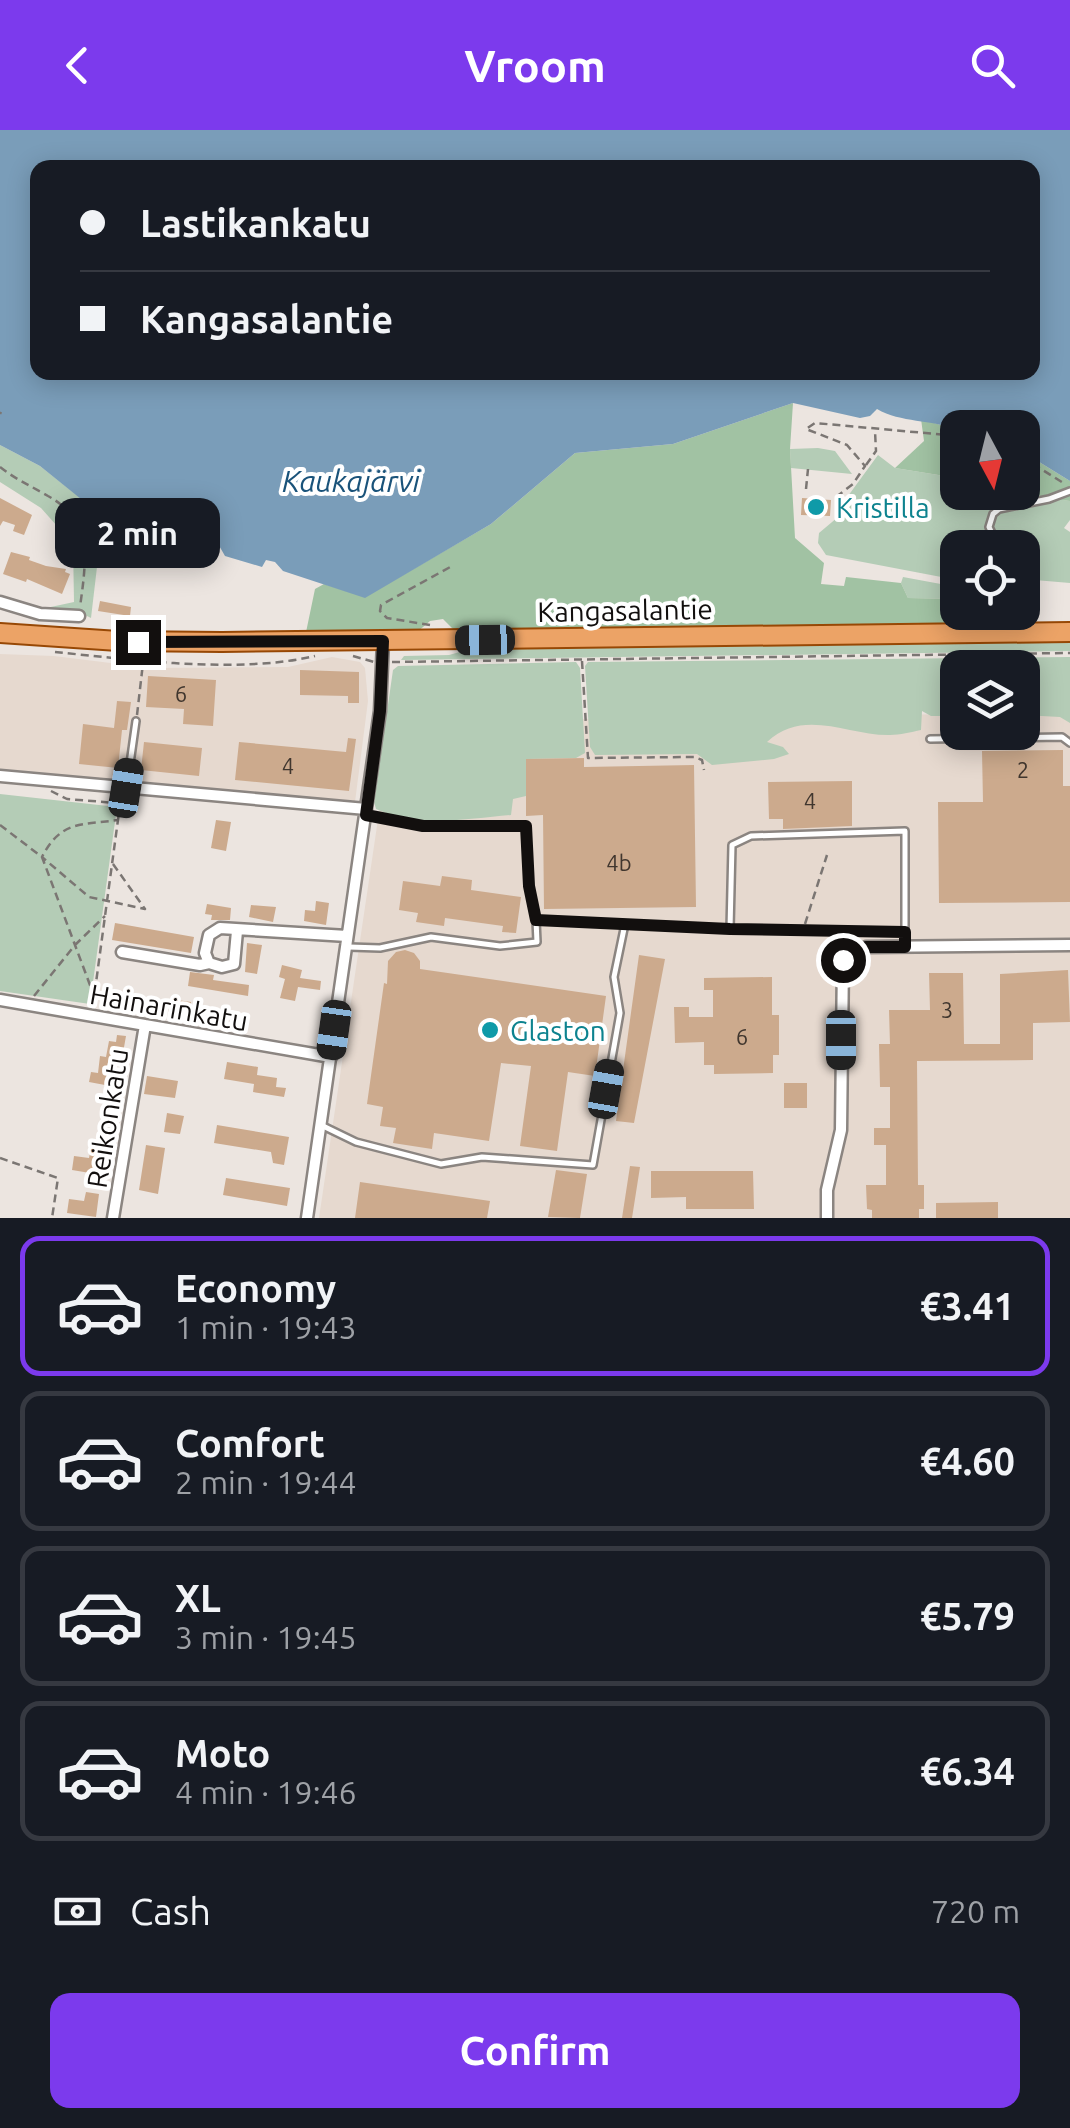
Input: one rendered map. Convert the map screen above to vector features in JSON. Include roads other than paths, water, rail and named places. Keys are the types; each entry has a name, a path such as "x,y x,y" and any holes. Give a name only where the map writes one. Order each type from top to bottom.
{"main road":[{"name":"Kangasalantie","path":"0,633 155,642 1070,632"}],"street":[{"path":"0,602 40,614 79,616"},
{"path":"307,1218 380,711 383,641"},
{"path":"0,776 366,812"},
{"path":"209,963 205,953 209,935 226,927 347,942"},
{"path":"122,952 222,967 234,964 237,931"},
{"path":"827,1218 827,1190 841,1130 843,960 866,947 1070,945"},
{"name":"Hainarinkatu","path":"0,1000 331,1057"},
{"name":"Reikonkatu","path":"113,1218 145,1025"}],"lane":[{"path":"990,530 993,514 999,509 1049,500 1070,489"},
{"path":"126,788 136,721"},
{"path":"930,739 1062,737 1070,743"},
{"path":"347,942 380,948 431,937 500,946 537,942 526,826 423,826 366,812"},
{"path":"730,929 732,846 751,836 905,831 905,947"},
{"path":"536,920 905,932"},
{"path":"321,1125 356,1142 442,1164 482,1157 592,1165 620,1012 614,977 625,924"}],"water":[{"name":"Kaukajärvi","path":"0,130 1070,130 1070,481 1040,462 1040,410 940,410 940,425 896,417 877,409 860,418 793,403 673,444 575,453 491,524 365,598 283,571 275,562 266,560 262,567 225,556 217,542 138,545 40,466 0,445"}],"place":[{"name":"Kristilla","path":"816,507"},
{"name":"Glaston","path":"490,1030"}]}
